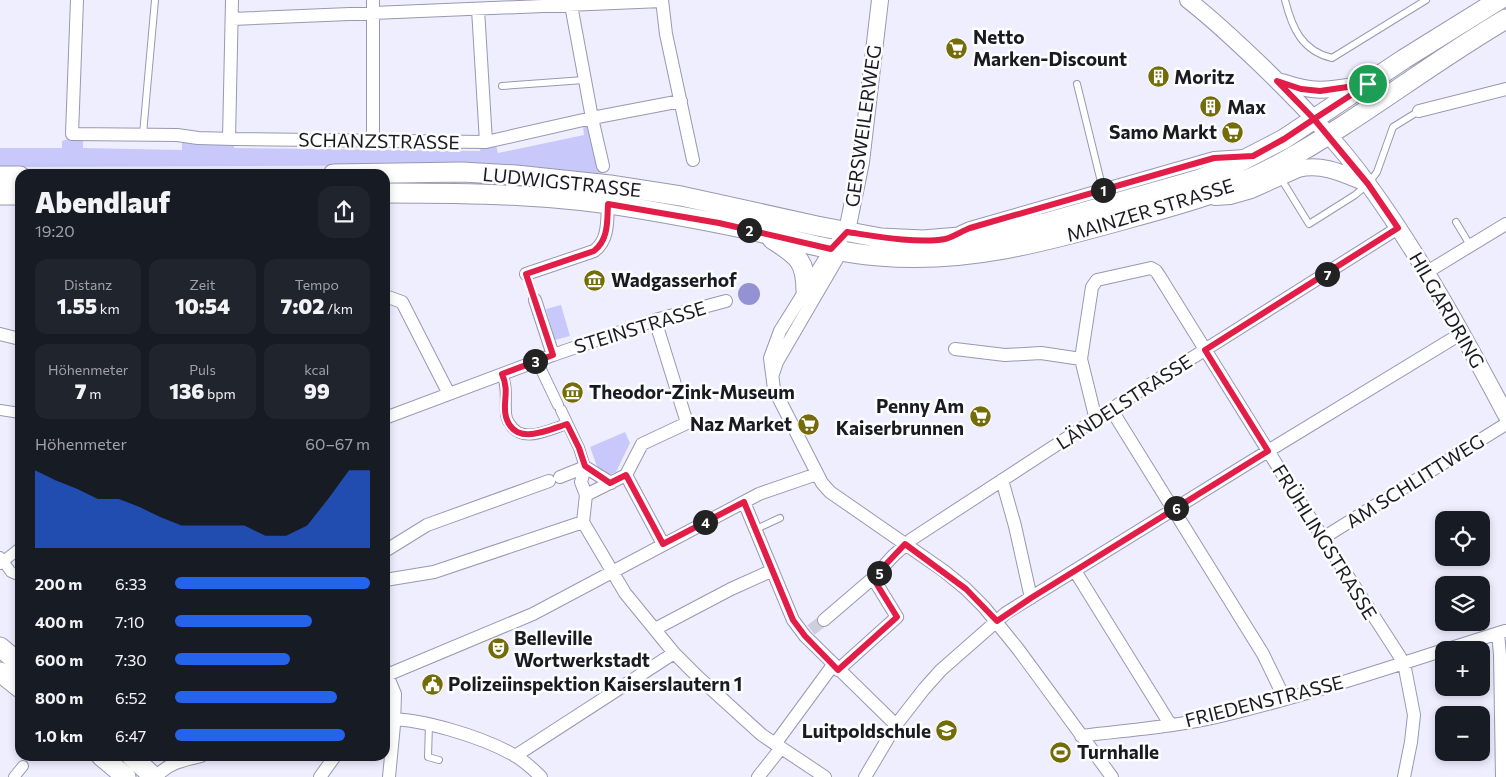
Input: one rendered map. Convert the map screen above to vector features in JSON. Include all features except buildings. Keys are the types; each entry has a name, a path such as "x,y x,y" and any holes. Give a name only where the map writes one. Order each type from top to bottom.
{"main road":[{"name":"MAINZER STRASSE","path":"847,232 881,238 923,240 996,234 1049,222 1197,180 1253,156 1284,139 1437,38 1499,0"},
{"name":"MAINZER STRASSE","path":"835,250 882,257 925,258 987,253 1052,240 1202,198 1275,175 1328,135 1506,19"},
{"name":"LUDWIGSTRASSE","path":"390,173 462,172 561,179 681,196 847,232"},
{"path":"0,176 15,176"},
{"name":"LUDWIGSTRASSE","path":"390,193 466,192 608,204 719,223 835,250"},
{"path":"0,195 15,195"},
{"path":"762,233 790,251 803,265 806,275 806,291"},
{"path":"0,647 15,660"},
{"path":"0,672 15,684"},
{"path":"107,761 126,777"},
{"path":"137,761 155,777"}],"street":[{"name":"SCHANZSTRASSE","path":"77,0 72,134 143,134 229,139 486,142 592,118 681,101"},
{"path":"229,139 232,0"},
{"path":"373,0 373,141"},
{"name":"GERSWEILERWEG","path":"835,250 847,232 861,162 880,0"},
{"path":"232,19 662,1 666,34 693,160"},
{"name":"HILGARDRING","path":"1195,2 1243,47 1314,119 1368,184 1426,272 1462,333 1506,415"},
{"path":"571,5 584,80 603,166"},
{"path":"478,9 486,142"},
{"path":"1277,81 1301,89 1320,91 1368,84"},
{"path":"1419,111 1506,89"},
{"path":"945,239 970,228 1214,158 1253,156"},
{"path":"1275,175 1306,166 1320,167 1334,169 1368,184"},
{"path":"526,274 598,248 604,242 608,204"},
{"path":"1426,272 1506,224"},
{"name":"LÄNDELSTRASSE","path":"824,620 873,578 905,544 1111,409 1398,228"},
{"path":"835,250 780,331 770,358 774,389 817,474 830,492 966,589 997,621 1018,648 1112,777"},
{"path":"772,376 777,362 829,274 835,250"},
{"name":"FRÜHLINGSTRASSE","path":"1081,359 1092,287 1097,280 1151,268 1156,271 1323,538 1404,663"},
{"path":"390,297 402,302 448,394"},
{"path":"535,300 553,355"},
{"name":"STEINSTRASSE","path":"390,416 553,355 655,320 726,301"},
{"path":"586,495 626,475 642,444 687,423 655,320"},
{"path":"865,777 896,725 942,670 997,621 1174,509 1462,333"},
{"path":"0,334 15,338"},
{"path":"955,350 1005,355 1042,353 1081,359 1096,420"},
{"path":"537,361 579,448 585,466 581,482 586,495 583,522 625,593 674,653 762,734 825,777"},
{"path":"502,374 507,391 506,416 517,432 532,435 567,424"},
{"path":"1111,409 1263,654 1283,699"},
{"path":"0,410 15,412"},
{"name":"AM SCHLITTWEG","path":"1323,538 1506,424"},
{"path":"585,466 610,483"},
{"path":"390,548 427,525 555,479 585,466"},
{"path":"390,670 533,614 759,494 817,474"},
{"path":"626,475 663,544"},
{"path":"1002,480 1016,526 1031,598"},
{"path":"744,502 771,571 793,620 808,633 836,668 896,725"},
{"path":"390,579 434,572 583,522"},
{"path":"15,551 1,561 15,574"},
{"path":"655,630 731,589 771,571"},
{"path":"1075,571 1170,724"},
{"path":"758,777 778,746 836,668 897,617 873,578"},
{"path":"1502,632 1500,655 1502,777"},
{"name":"FRIEDENSTRASSE","path":"1473,641 1502,632"},
{"path":"514,756 674,653"},
{"name":"FRIEDENSTRASSE","path":"1081,736 1219,716 1283,699 1435,653"},
{"path":"1404,663 1414,715 1404,777"},
{"path":"390,682 395,694 390,719 429,724 487,743 514,756 541,777"},
{"path":"155,777 166,767 180,761"},
{"path":"320,777 331,761"},
{"path":"389,761 389,777"},
{"path":"14,777 23,766"}],"lane":[{"path":"143,134 155,0"},
{"path":"1285,0 1290,20 1297,35 1319,55 1332,58 1426,0"},
{"path":"502,86 584,80"},
{"path":"1077,84 1103,190"},
{"path":"1275,175 1309,224 1355,195 1368,184 1377,172 1393,127 1419,111"},
{"path":"1456,222 1470,245"},
{"path":"526,274 535,300"},
{"path":"754,530 780,518"},
{"path":"429,724 428,757 439,760"}],"shaded area":[{"path":"592,124 599,167 604,177 462,165 0,167 0,148 62,148 62,141 73,137 83,138 83,148 182,150 182,143 234,143 234,148 480,151 481,146 496,145 498,153 584,135 583,126"},
{"path":"749,283 757,286 760,294 757,302 749,305 741,302 738,294 741,286"},
{"path":"561,305 570,336 555,340 546,309"},
{"path":"625,432 630,443 616,472 608,475 598,469 590,447"}],"tunnel":[{"path":"811,630 824,620"}],"place":[{"name":"Netto Marken-Discount","path":"957,48"},
{"name":"Moritz","path":"1158,77"},
{"name":"Max","path":"1211,107"},
{"name":"Samo Markt","path":"1233,132"},
{"name":"Wadgasserhof","path":"595,280"},
{"name":"Theodor-Zink-Museum","path":"573,392"},
{"name":"Penny Am Kaiserbrunnen","path":"980,417"},
{"name":"Naz Market","path":"808,424"},
{"name":"Belleville Wortwerkstadt","path":"498,649"},
{"name":"Polizeiinspektion Kaiserslautern 1","path":"432,684"},
{"name":"Luitpoldschule","path":"947,731"},
{"name":"Turnhalle","path":"1061,752"}],"route":[{"path":"1368,84 1314,119 1368,184 1398,228 1205,350 1268,451 997,621 966,589 905,544 873,578 897,617 838,670 805,636 793,620 783,600 744,502 663,544 626,475 610,483 585,466 579,448 567,424 532,435 524,434 517,432 512,427 506,416 507,391 502,374 553,355 526,274 598,248 604,242 608,204 719,223 831,249 847,232 881,238 945,239 970,228 1214,158 1253,156 1284,139 1314,119 1277,81 1301,89 1320,91 1368,84"}]}
